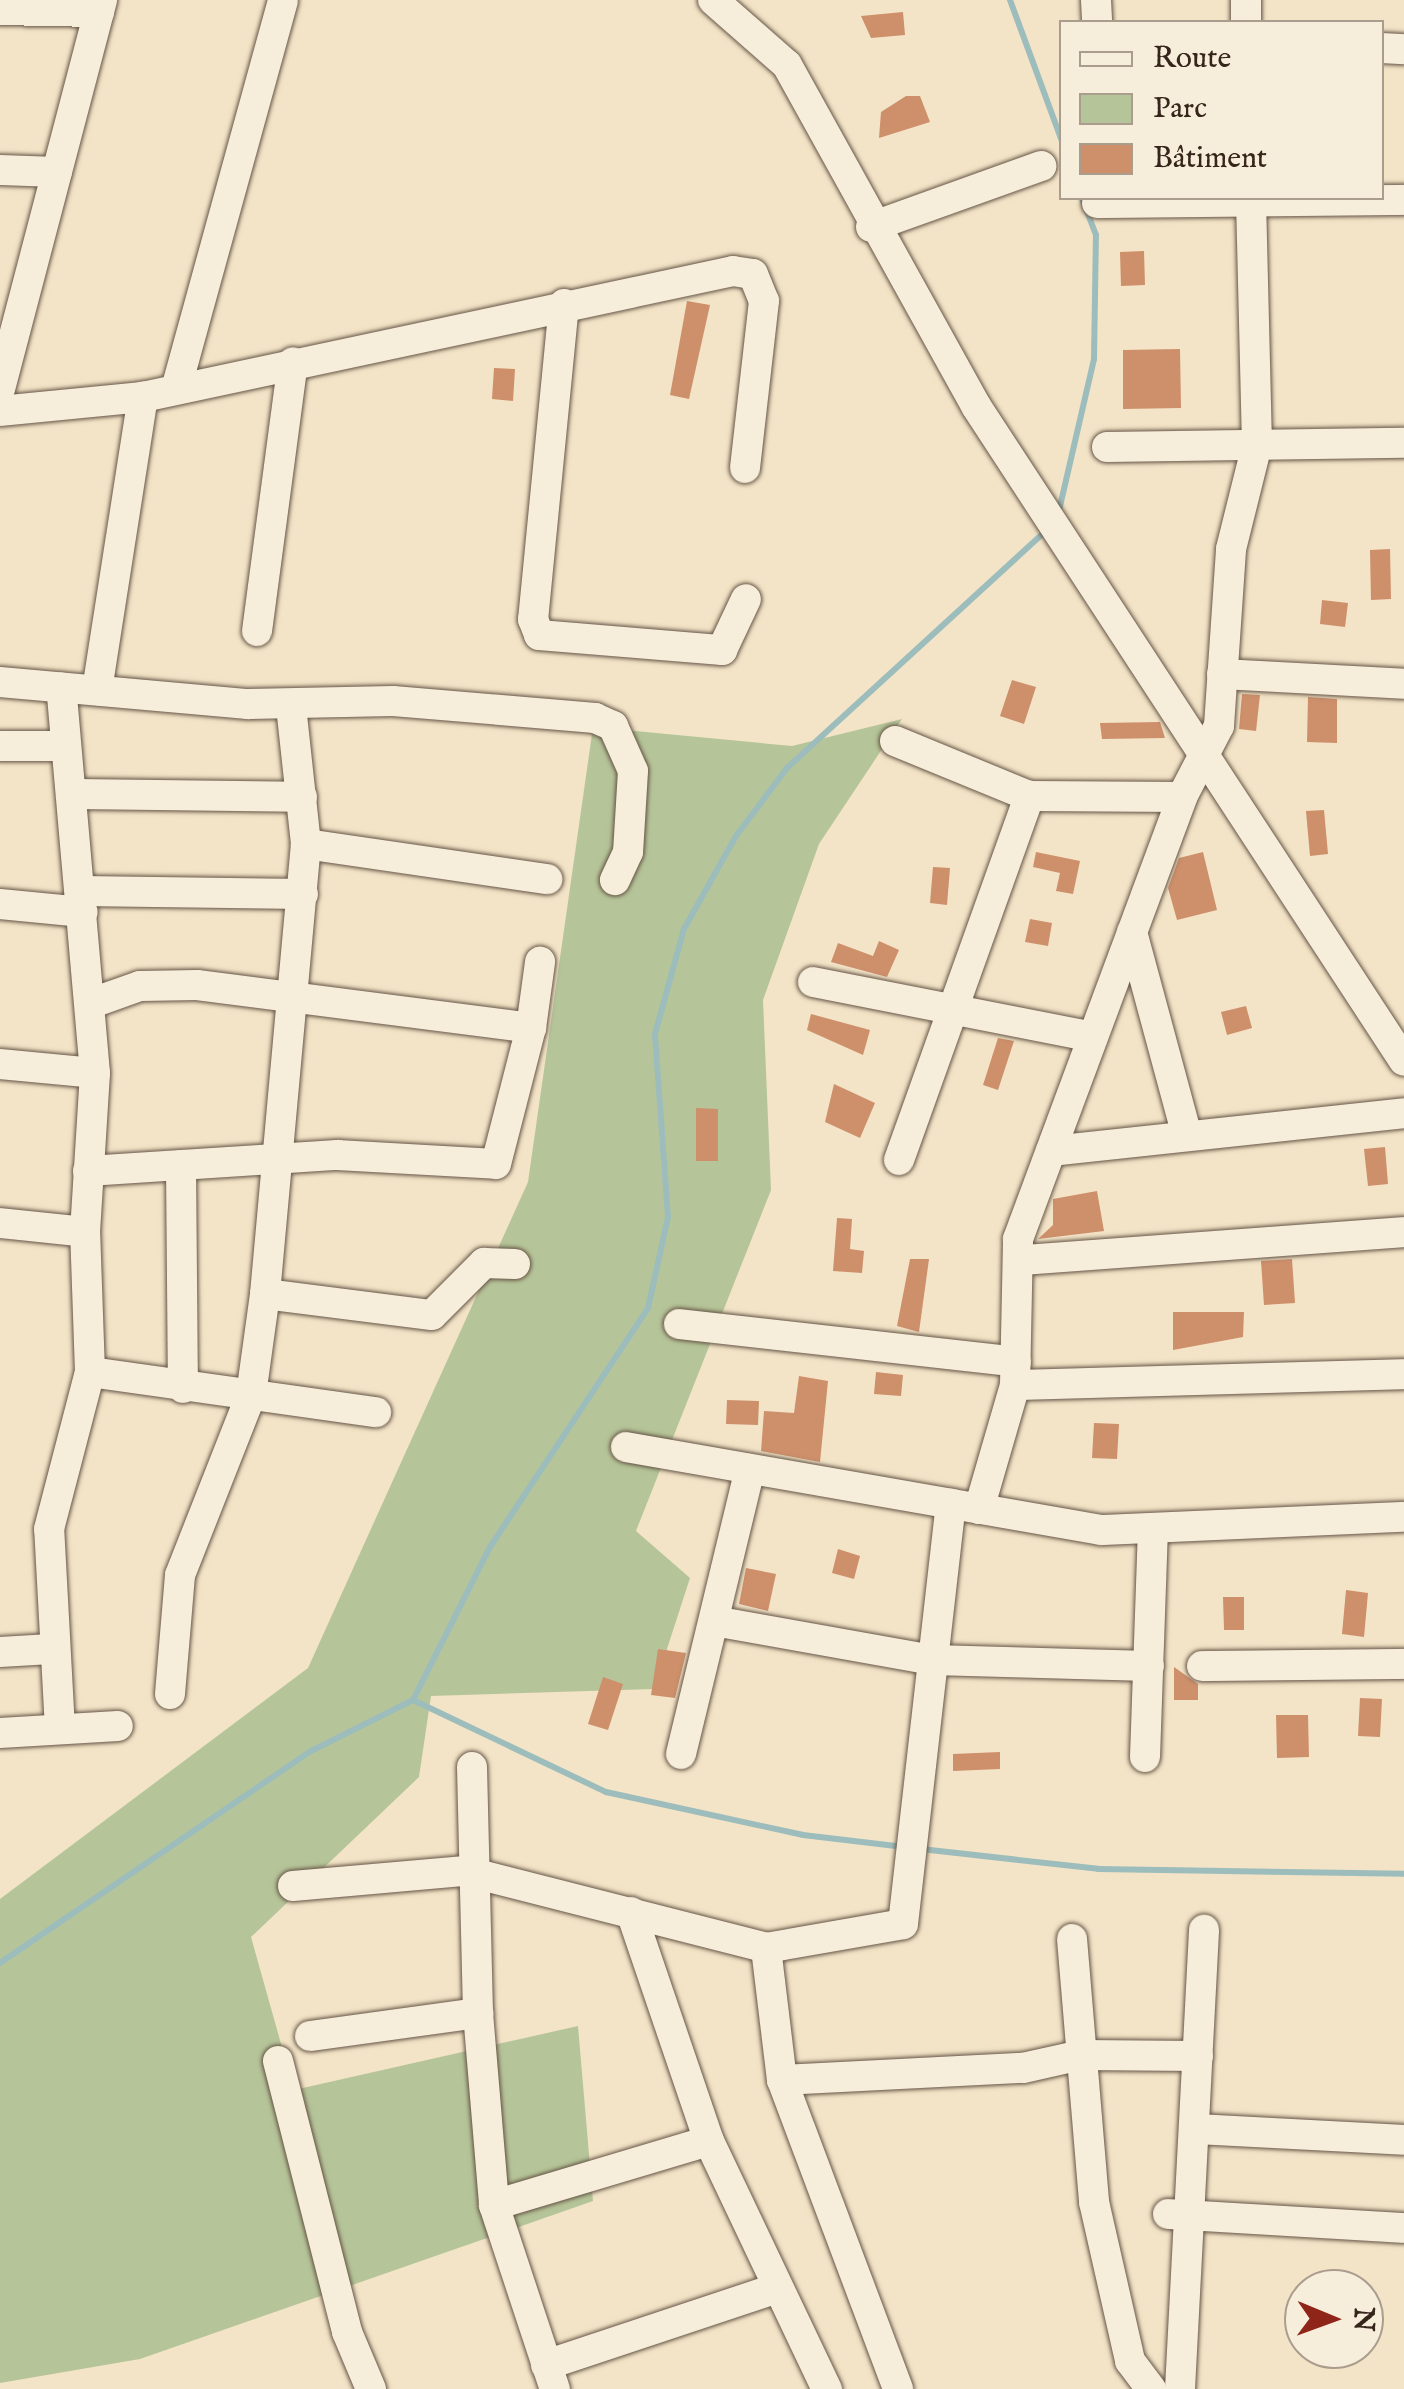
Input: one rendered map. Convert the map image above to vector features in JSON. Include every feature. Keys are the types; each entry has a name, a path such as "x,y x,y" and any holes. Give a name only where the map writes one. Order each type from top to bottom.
{"street":[{"path":"176,390 283,0"},
{"path":"712,0 787,64 870,227 976,406 1207,752 1404,1061"},
{"path":"0,10 100,6 0,389"},
{"path":"870,227 1042,166"},
{"path":"0,170 56,172"},
{"path":"294,1886 472,1872 766,1948 903,1924 933,1660 965,1506 1016,1373 1024,1260 1018,1239 1182,797 1219,726 1231,548 1257,445 1251,200"},
{"path":"1097,203 1404,200"},
{"path":"0,411 143,397 564,304 753,274 764,301 745,468"},
{"path":"564,304 533,619 538,635 722,650 746,599"},
{"path":"258,631 293,362"},
{"path":"96,690 143,397"},
{"path":"1107,447 1404,442"},
{"path":"1222,674 1404,684"},
{"path":"0,682 291,706 393,702 594,718 614,726 634,771 635,811 615,880"},
{"path":"60,687 92,1004 95,1073 85,1232 90,1372 48,1530 51,1649 60,1728"},
{"path":"170,1694 180,1575 251,1395 265,1294 306,844 291,706"},
{"path":"895,741 1030,796 1182,797"},
{"path":"0,746 66,746"},
{"path":"71,794 302,797"},
{"path":"899,1160 1030,796"},
{"path":"306,844 547,879"},
{"path":"0,904 303,894"},
{"path":"1132,932 1187,1136"},
{"path":"88,1171 278,1160 496,1164 531,1028 540,962"},
{"path":"812,982 1093,1037"},
{"path":"92,1004 140,986 294,994 531,1028"},
{"path":"0,1064 95,1073"},
{"path":"1051,1151 1404,1113"},
{"path":"182,1165 183,1388"},
{"path":"0,1223 85,1232"},
{"path":"1024,1260 1404,1232"},
{"path":"265,1294 432,1314 484,1262 515,1264"},
{"path":"679,1324 1016,1373 1404,1374"},
{"path":"90,1372 376,1412"},
{"path":"626,1446 1102,1530 1404,1516"},
{"path":"681,1754 750,1468"},
{"path":"1146,1757 1153,1528"},
{"path":"714,1621 933,1660 1149,1666"},
{"path":"0,1652 51,1649"},
{"path":"1202,1666 1404,1664"},
{"path":"0,1733 118,1726"},
{"path":"472,1767 478,2013 494,2205 551,2377 778,2288"},
{"path":"631,1912 709,2141 827,2389"},
{"path":"1180,2389 1181,2215 1197,2129 1204,1930"},
{"path":"1072,1940 1081,2055 1109,2284 1130,2361 1151,2389"},
{"path":"766,1948 782,2080 898,2389"},
{"path":"310,2036 478,2013"},
{"path":"782,2080 1004,2069 1081,2055 1198,2056"},
{"path":"278,2061 347,2332 372,2389"},
{"path":"1197,2129 1404,2140"},
{"path":"494,2205 709,2141"},
{"path":"1181,2215 1404,2228"}],"green space":[{"path":"902,719 819,844 763,1000 771,1190 636,1531 690,1578 654,1689 431,1696 419,1777 251,1937 294,2090 578,2026 593,2201 140,2359 0,2383 0,1899 308,1668 528,1182 593,727 792,746"}],"building":[{"path":"903,12 905,35 871,38 861,16"},
{"path":"906,96 920,96 930,122 879,138 881,112"},
{"path":"1144,251 1145,285 1121,286 1120,252"},
{"path":"687,301 710,305 689,399 670,395"},
{"path":"1180,349 1181,408 1123,409 1123,350"},
{"path":"494,368 515,369 513,401 492,399"},
{"path":"1390,549 1391,599 1371,600 1370,550"},
{"path":"1322,600 1348,603 1345,627 1320,624"},
{"path":"1012,680 1036,687 1024,724 1000,716"},
{"path":"1242,694 1260,695 1256,731 1239,729"},
{"path":"1308,697 1337,699 1337,743 1307,742"},
{"path":"1160,722 1165,738 1102,739 1100,723"},
{"path":"1324,810 1328,854 1310,856 1306,811"},
{"path":"1036,852 1080,861 1073,894 1056,891 1060,873 1033,867"},
{"path":"1203,852 1217,910 1177,920 1168,888 1179,858"},
{"path":"933,867 950,868 947,905 930,903"},
{"path":"1030,919 1052,923 1048,946 1025,942"},
{"path":"879,941 899,950 887,977 831,962 838,943 873,956"},
{"path":"1246,1006 1252,1028 1227,1035 1221,1012"},
{"path":"811,1014 870,1030 863,1055 807,1030"},
{"path":"998,1038 1014,1041 998,1090 983,1085"},
{"path":"834,1084 875,1103 860,1138 825,1122"},
{"path":"696,1108 718,1109 718,1161 696,1161"},
{"path":"1385,1147 1388,1184 1368,1186 1364,1149"},
{"path":"1097,1191 1104,1231 1038,1239 1053,1225 1053,1199"},
{"path":"837,1218 852,1219 850,1249 864,1251 862,1273 833,1271"},
{"path":"910,1259 929,1259 919,1332 897,1326"},
{"path":"1292,1259 1295,1303 1264,1305 1261,1261"},
{"path":"1173,1312 1244,1312 1243,1337 1173,1350"},
{"path":"876,1372 903,1375 901,1396 874,1394"},
{"path":"799,1376 828,1381 820,1462 761,1451 764,1411 794,1413"},
{"path":"727,1400 759,1401 758,1425 726,1424"},
{"path":"1094,1423 1119,1424 1117,1459 1092,1458"},
{"path":"838,1549 860,1556 854,1579 832,1573"},
{"path":"746,1568 776,1574 768,1611 739,1604"},
{"path":"1346,1590 1368,1593 1364,1637 1342,1634"},
{"path":"1223,1597 1244,1597 1244,1630 1224,1630"},
{"path":"658,1649 686,1653 675,1698 651,1695"},
{"path":"1174,1667 1198,1684 1198,1700 1174,1700"},
{"path":"603,1677 623,1684 608,1730 588,1724"},
{"path":"1360,1698 1382,1699 1380,1737 1358,1736"},
{"path":"1276,1715 1308,1715 1309,1757 1277,1758"},
{"path":"1000,1752 1000,1769 953,1771 953,1754"}],"waterway":[{"path":"1010,0 1059,133"},
{"path":"1058,515 1094,359 1096,235 1083,200"},
{"path":"0,1963 311,1751 413,1700 490,1547 648,1308 668,1217 655,1034 684,929 736,836 787,768 1048,529"},
{"path":"413,1700 606,1792 803,1835 904,1847"},
{"path":"921,1849 1098,1869 1404,1874"}]}
